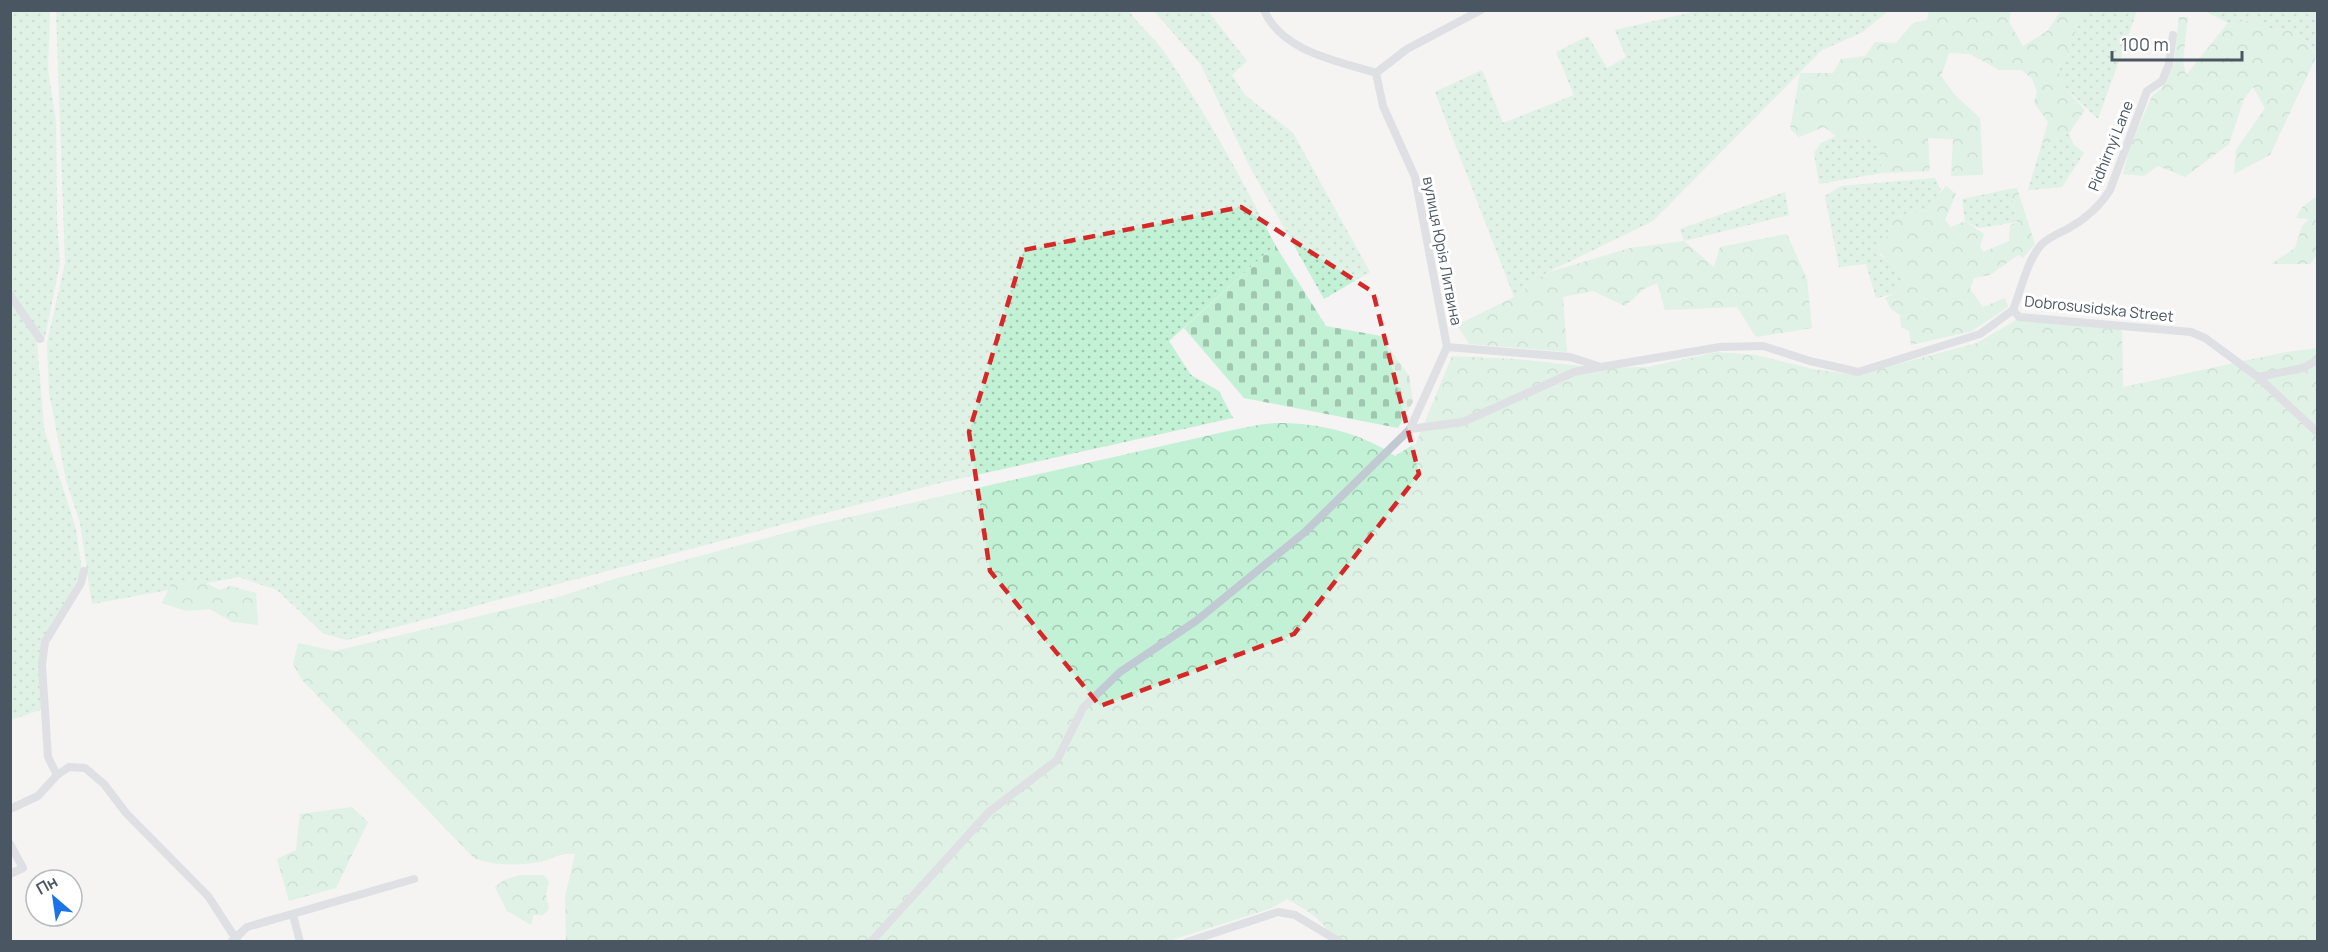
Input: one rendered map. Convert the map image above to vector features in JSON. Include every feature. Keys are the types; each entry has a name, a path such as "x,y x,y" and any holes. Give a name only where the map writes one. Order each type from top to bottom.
{"street":[{"path":"1264,10 1288,38 1303,50 1376,73 1407,49 1481,10"},
{"name":"Pidhirnyi Lane","path":"2013,310 2035,254 2042,243 2073,226 2091,212 2110,190 2147,91 2162,81 2169,64 2174,35"},
{"name":"вулиця Юрія Литвина","path":"1376,73 1383,106 1415,177 1447,347"},
{"path":"10,296 40,339"},
{"name":"Dobrosusidska Street","path":"1447,347 1570,357 1601,367 1720,347 1762,346 1810,361 1858,372 1980,334 2013,310 2019,318 2191,332 2205,338 2258,377 2318,433"},
{"path":"871,942 989,812 1057,760 1083,708 1120,672 1196,621 1305,532 1410,429 1447,347"},
{"path":"2258,377 2303,368 2318,360"},
{"path":"1410,429 1463,422 1574,372 1601,367"},
{"path":"57,775 48,757 42,665 45,642 81,583 84,571"},
{"path":"10,809 38,796 57,775 69,767 85,768 104,784 126,813 208,896 235,940 247,927 414,879"},
{"path":"10,844 23,868 10,874"},
{"path":"1187,942 1278,912 1295,915 1340,942"},
{"path":"293,915 300,942"}],"highlighted area":[{"path":"1241,207 1373,292 1419,474 1294,634 1100,706 990,571 969,432 1024,250"}],"green space":[{"path":"10,11 50,11 48,69 56,122 60,263 44,342 37,342 44,428 76,529 82,571 44,641 46,708 11,720"},
{"path":"56,11 1129,11 1161,47 1195,99 1237,171 1275,245 1169,341 1191,375 1219,391 1233,418 936,484 347,640 324,634 277,590 239,577 92,604 80,523 66,480 49,392 47,343 65,263"},
{"path":"1154,11 1208,11 1247,61 1232,75 1245,95 1293,133 1370,272 1324,299 1250,167 1201,65"},
{"path":"1697,11 1888,11 1863,32 1822,50 1653,221 1546,273 1514,297 1435,92 1482,70 1503,123 1574,95 1556,52 1588,36 1607,68 1626,57 1615,30"},
{"path":"1929,11 2011,11 2009,22 2023,46 2047,31 2061,11 2082,11 2073,39 2058,70 2065,88 2085,110 2069,133 2042,143 2048,122 2034,103 2037,92 2032,79 2022,70 1999,70 1970,54 1949,53 1941,76 1955,95 1980,118 1983,175 1951,176 1953,139 1928,138 1930,171 1882,173 1877,138 1836,136 1824,127 1799,137 1790,129 1800,73 1833,73 1841,59 1865,56 1875,42 1896,43 1913,23 1927,20"},
{"path":"2082,11 2137,11 2098,119 2065,88 2058,70 2073,39"},
{"path":"2205,11 2317,11 2317,54 2295,30 2264,29 2256,20 2228,23"},
{"path":"2179,17 2188,17 2183,61 2186,75 2228,23 2256,20 2264,29 2295,30 2317,55 2270,155 2234,174 2236,150 2265,108 2253,87 2244,99 2229,144 2185,177 2158,166 2144,176 2123,174 2130,147 2152,96 2162,88 2174,64"},
{"path":"2069,133 2073,144 2084,153 2062,187 2028,190 2042,143"},
{"path":"1836,136 1877,138 1882,173 1819,184 1814,153 1821,143"},
{"path":"1935,178 1941,190 1930,210 1894,217 1880,255 1902,272 1905,278 1894,294 1876,298 1866,264 1839,267 1825,196 1841,186"},
{"path":"1946,186 1956,194 1945,220 1951,227 1965,221 1984,234 1980,246 1983,252 2009,241 2010,225 2017,222 2010,189 2017,188 2035,244 2023,258 2018,255 1990,275 1974,278 1970,289 1983,307 2005,298 2008,307 1972,331 1911,345 1909,331 1901,327 1900,315 1891,309 1885,298 1894,294 1905,278 1882,255 1875,240 1886,239 1894,217 1930,210 1934,200"},
{"path":"2010,189 2017,222 1979,228 1965,221 1962,199"},
{"path":"1785,192 1789,215 1684,241 1680,229"},
{"path":"2317,196 2317,255 2310,264 2271,264 2295,248 2302,226 2309,219 2296,218 2301,208"},
{"path":"1787,234 1807,279 1812,328 1756,337 1737,307 1665,310 1657,283 1644,289 1625,306 1593,291 1563,297 1567,352 1469,344 1457,325 1514,297 1546,273 1630,248 1684,241 1714,267 1720,247"},
{"path":"1275,245 1326,326 1381,336 1409,376 1413,402 1398,428 1244,398 1184,328"},
{"path":"2016,320 2122,329 2123,387 2281,353 2317,348 2317,941 1333,942 1320,921 1287,899 1272,908 1169,941 566,941 565,897 575,854 561,855 527,864 490,863 474,858 302,680 293,664 298,643 335,651 555,598 614,579 815,525 1254,426 1294,423 1325,427 1369,441 1395,456 1416,443 1452,356 1516,359 1600,368 1648,367 1717,352 1756,355 1813,369 1857,375 1977,343"},
{"path":"201,580 219,590 230,586 256,593 258,625 232,622 210,609 186,611 162,603 171,584"},
{"path":"352,807 368,822 336,888 289,901 277,859 296,850 300,814"},
{"path":"520,875 544,875 549,882 546,894 549,909 543,915 533,915 531,925 507,911 495,887 504,880"}]}
